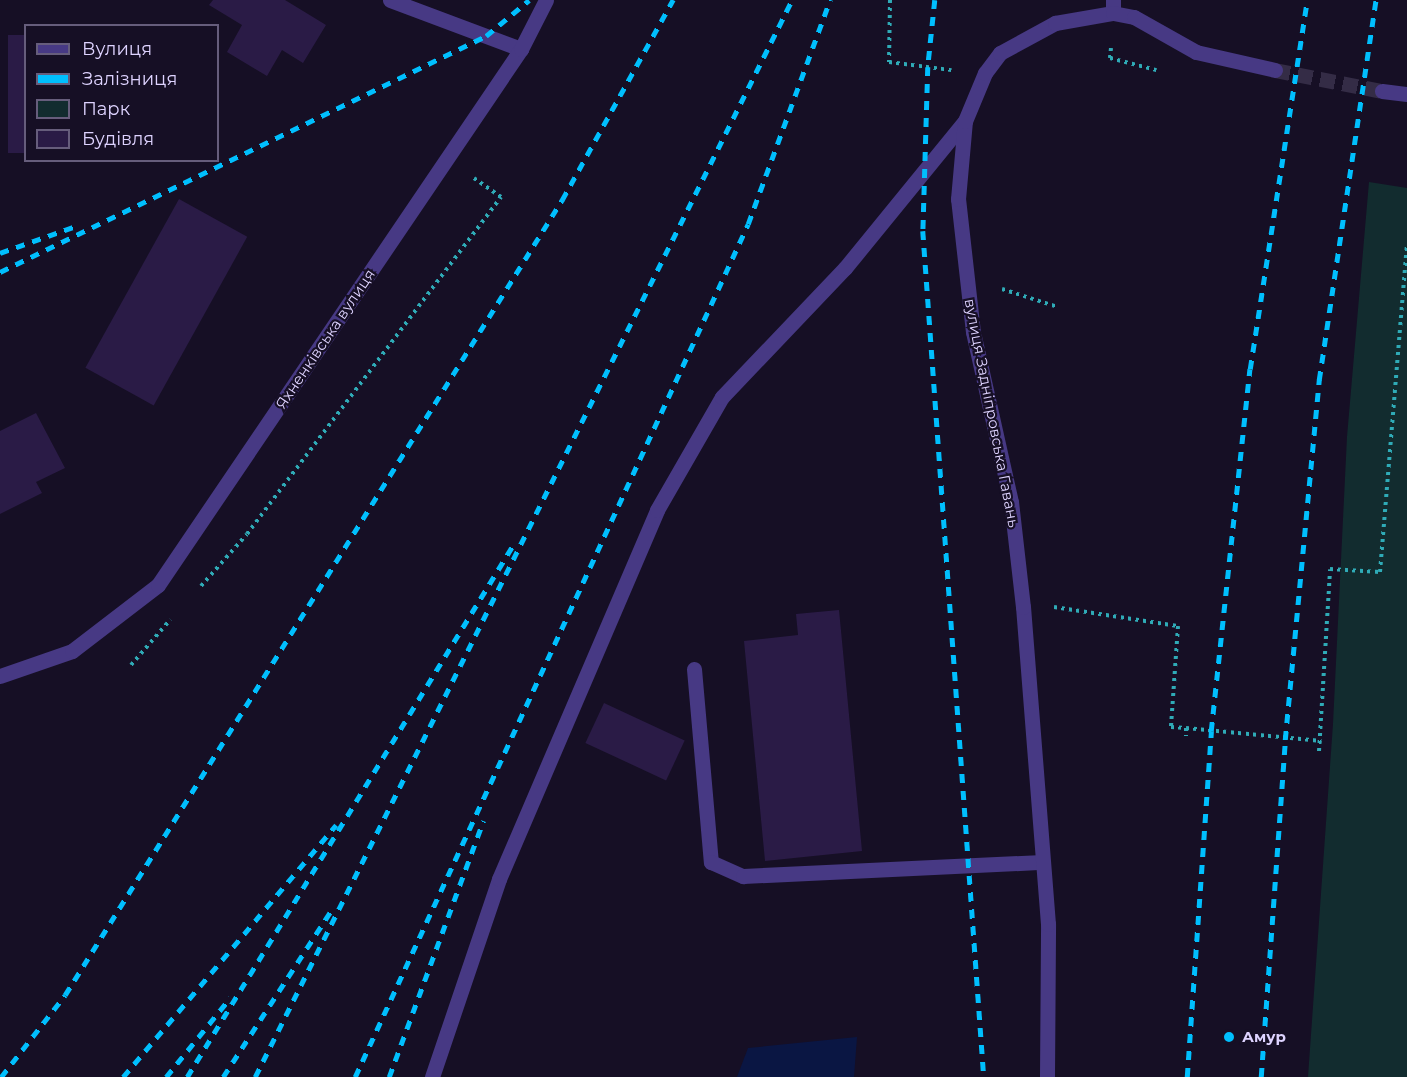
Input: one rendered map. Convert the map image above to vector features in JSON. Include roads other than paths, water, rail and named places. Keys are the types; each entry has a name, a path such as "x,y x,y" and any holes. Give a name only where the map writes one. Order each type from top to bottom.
{"street":[{"path":"390,0 521,49"},
{"name":"Яхненківська вулиця","path":"0,676 72,651 158,585 521,49 546,0"},
{"name":"вулиця Задніпровська Гавань","path":"1047,1077 1048,924 1023,607 1011,502 973,332 958,199 965,122 985,73 1000,53 1055,23 1113,6 1196,52 1275,70"},
{"path":"1382,91 1407,94"},
{"path":"432,1077 499,879 657,510 722,397 845,268 965,122"},
{"path":"694,669 711,862 743,876 1043,862"}],"tunnel":[{"path":"1275,70 1382,91"}],"railway":[{"path":"0,272 486,36 529,0"},
{"path":"1,1077 65,995 562,200 673,0"},
{"path":"255,1077 792,0"},
{"path":"355,1077 748,224 830,0"},
{"path":"935,0 928,67 923,231 984,1077"},
{"path":"1187,1077 1211,731 1250,369 1307,0"},
{"path":"1261,1077 1285,740 1319,380 1376,0"},
{"path":"0,253 79,225"},
{"path":"187,1077 515,542"},
{"path":"389,1077 483,821"},
{"path":"123,1077 336,825"},
{"path":"223,1077 331,911"},
{"path":"166,1077 230,998"}],"place":[{"name":"Амур","path":"1229,1037"}]}
